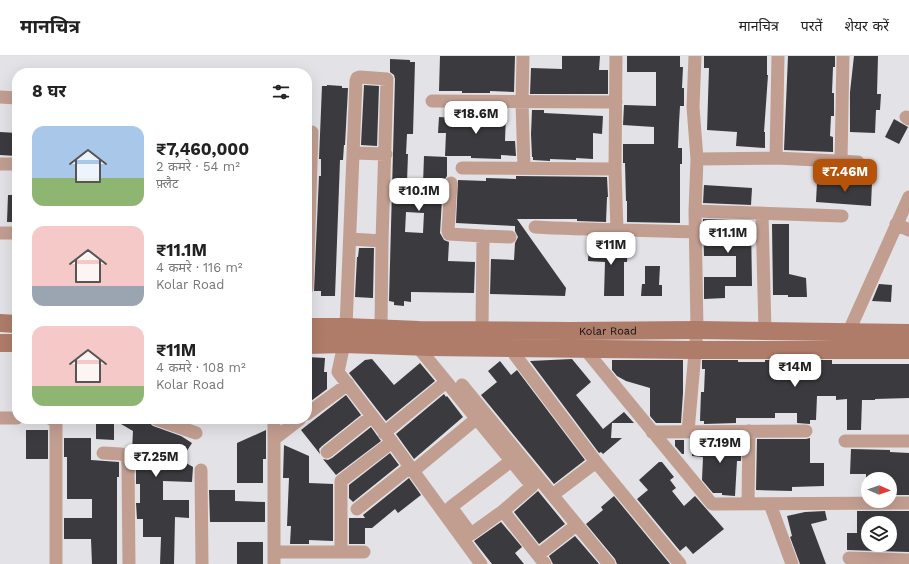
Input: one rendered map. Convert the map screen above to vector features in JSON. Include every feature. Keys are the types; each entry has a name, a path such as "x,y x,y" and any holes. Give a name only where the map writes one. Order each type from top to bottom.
{"main road":[{"path":"0,323 12,324"},
{"name":"Kolar Road","path":"312,327 419,330 570,331 697,330 849,332 908,330"},
{"path":"0,343 12,343"},
{"name":"Kolar Road","path":"312,345 344,344 694,350 909,350"}],"street":[{"path":"524,56 522,102 524,168"},
{"path":"616,56 615,169 617,231"},
{"path":"688,431 694,350 697,330 695,211 697,159 693,107 695,56"},
{"path":"776,158 778,56"},
{"path":"841,160 843,56"},
{"path":"346,327 351,239 356,81 357,78 360,77 387,78 381,328"},
{"path":"0,98 12,98"},
{"path":"432,101 616,102"},
{"path":"353,153 386,154"},
{"path":"697,159 776,158 858,162"},
{"path":"0,164 12,164"},
{"path":"462,168 615,169"},
{"path":"451,183 448,231 450,234 510,237"},
{"path":"849,332 909,197"},
{"path":"695,211 842,216"},
{"path":"762,214 765,331"},
{"path":"896,224 909,230"},
{"path":"535,228 696,232"},
{"path":"0,233 12,233"},
{"path":"482,330 483,236"},
{"path":"351,239 382,241"},
{"path":"344,344 338,372 388,437 414,467 481,564"},
{"path":"417,346 532,486 503,511 471,534 451,507 511,461"},
{"path":"509,347 596,462 680,564"},
{"path":"584,348 712,504 909,503"},
{"path":"341,552 341,481 446,382"},
{"path":"312,410 348,384"},
{"path":"462,386 610,564"},
{"path":"327,452 372,416"},
{"path":"0,418 12,418"},
{"path":"357,509 476,419"},
{"path":"56,424 56,564"},
{"path":"170,424 196,433"},
{"path":"274,424 274,558 341,552 364,552"},
{"path":"274,439 294,424"},
{"path":"748,504 749,431"},
{"path":"652,432 806,431"},
{"path":"845,441 909,441"},
{"path":"103,453 121,454 127,457 129,564"},
{"path":"559,490 596,462"},
{"path":"201,470 202,564"},
{"path":"770,504 792,564"},
{"path":"503,511 542,559 570,530"},
{"path":"850,558 909,560"}],"building":[{"path":"440,56 515,56 514,92 490,91 490,93 462,93 462,91 439,91"},
{"path":"562,56 600,56 599,70 608,70 608,94 530,94 531,68 562,69"},
{"path":"627,56 680,56 680,67 683,67 682,88 684,88 684,106 680,106 678,148 682,148 682,164 680,164 680,223 627,222 623,144 654,144 654,127 623,125 624,105 656,106 656,72 627,72"},
{"path":"704,56 767,56 768,75 764,132 765,148 736,146 737,132 707,130 709,68 704,68"},
{"path":"788,56 835,56 832,93 834,93 834,116 831,116 830,136 833,137 833,152 784,150"},
{"path":"854,56 878,56 877,94 881,94 880,110 876,110 875,133 850,132 850,92"},
{"path":"390,59 410,60 410,62 415,62 413,134 407,134 407,182 423,184 424,156 447,157 447,176 443,182 440,233 444,240 449,242 448,261 475,262 474,293 411,292 411,302 404,301 404,306 394,305 394,302 389,301 395,79 394,75 390,72","holes":["406,212 424,213 423,233 405,232"]},
{"path":"327,85 348,88 345,145 343,160 340,160 335,296 321,296 321,291 314,291 319,176 321,176 321,159 319,159 322,86"},
{"path":"364,85 379,86 377,146 361,145"},
{"path":"453,110 506,113 505,141 515,141 516,156 501,155 501,159 471,158 471,156 445,156 446,133 438,133 439,117 453,118"},
{"path":"532,110 544,110 544,113 603,116 602,134 593,133 593,159 550,159 550,161 533,160 531,134"},
{"path":"894,119 908,127 899,144 885,137"},
{"path":"0,132 12,133 12,156 0,155"},
{"path":"516,176 607,177 608,197 606,222 577,221 577,219 517,219 566,288 565,296 490,294 491,259 514,260 515,243 518,237 515,231 515,226 456,223 458,180 486,181 486,178 516,179"},
{"path":"846,181 872,182 871,206 816,202 817,182 846,184"},
{"path":"704,185 752,188 751,205 703,203"},
{"path":"8,195 12,195 12,222 7,222"},
{"path":"703,219 731,220 731,224 751,224 752,286 725,286 725,298 704,299 704,277 736,277 736,256 704,256"},
{"path":"772,224 789,224 789,274 806,278 807,297 773,295"},
{"path":"589,244 628,244 627,262 624,262 624,296 604,296 605,262 588,261"},
{"path":"359,248 374,248 373,298 355,297 357,257"},
{"path":"645,266 660,266 659,285 662,285 662,296 641,296 642,284 645,284"},
{"path":"879,284 892,285 891,302 872,301"},
{"path":"312,357 325,358 324,372 327,372 327,389 312,400"},
{"path":"372,359 394,385 420,363 435,381 386,421 349,373 365,360"},
{"path":"572,359 591,382 576,395 603,429 624,412 634,423 612,423 611,438 622,438 603,454 601,452 599,453 530,361"},
{"path":"612,360 683,360 681,423 656,423 650,416 650,388 626,381 617,376 612,370"},
{"path":"702,360 765,362 765,360 832,360 832,364 909,364 909,398 862,400 861,430 847,430 847,399 836,400 836,396 817,396 816,420 810,420 810,424 797,423 797,413 775,413 775,418 736,418 736,423 704,424 704,421 700,421 701,392 704,392 705,369 702,369"},
{"path":"500,361 511,375 517,370 585,460 554,484 481,395 497,382 488,371"},
{"path":"444,394 463,417 414,459 396,434"},
{"path":"346,395 361,415 322,446 319,449 320,454 301,430 309,424 312,424 312,421"},
{"path":"96,424 114,424 114,440 96,439"},
{"path":"121,424 151,424 181,436 192,443 181,460 193,467 192,482 163,481 163,500 189,500 189,518 175,517 174,564 160,564 161,537 143,537 143,519 137,519 136,503 140,503 140,484 136,484 136,458 132,451 133,431"},
{"path":"371,427 381,441 336,475 323,459 328,460 332,458"},
{"path":"26,430 48,430 48,459 26,459"},
{"path":"266,430 266,459 263,459 263,483 237,483 237,443"},
{"path":"64,438 91,438 91,460 119,462 119,477 117,477 117,564 92,564 91,539 64,539 64,518 92,518 92,499 67,499 67,457 64,457"},
{"path":"810,438 810,463 824,463 824,486 792,487 792,491 756,490 757,439"},
{"path":"741,439 741,461 737,461 735,496 722,495 722,493 713,493 702,480 703,457 692,456 692,448 700,448 700,440"},
{"path":"675,440 684,440 684,454 682,454 675,446"},
{"path":"284,445 309,456 309,483 333,484 333,541 309,540 309,544 290,544 291,526 287,526 289,478 283,478"},
{"path":"851,449 890,450 890,452 909,453 909,495 897,495 897,472 861,472 861,474 850,474"},
{"path":"390,453 399,465 353,502 349,498 349,485"},
{"path":"659,462 662,462 674,477 670,480 676,488 672,491 684,506 695,496 724,529 693,554 686,546 680,551 637,499 648,490 639,480"},
{"path":"409,478 421,495 398,513 395,509 372,528 365,528 365,544 349,544 349,518 365,518 363,515"},
{"path":"209,490 235,490 235,501 265,502 265,522 210,522"},
{"path":"538,491 565,524 539,544 514,512"},
{"path":"614,496 670,564 617,564 615,559 586,524 603,510 601,507"},
{"path":"825,511 827,520 811,524 826,564 800,564 790,537 792,536 787,516 805,512"},
{"path":"857,511 909,511 909,552 897,552 897,516 861,516 861,550 847,550 847,533 857,533"},
{"path":"501,522 522,547 515,553 524,564 492,564 474,541"},
{"path":"575,536 599,564 553,564 549,556"},
{"path":"237,542 263,542 263,564 237,564"}]}
